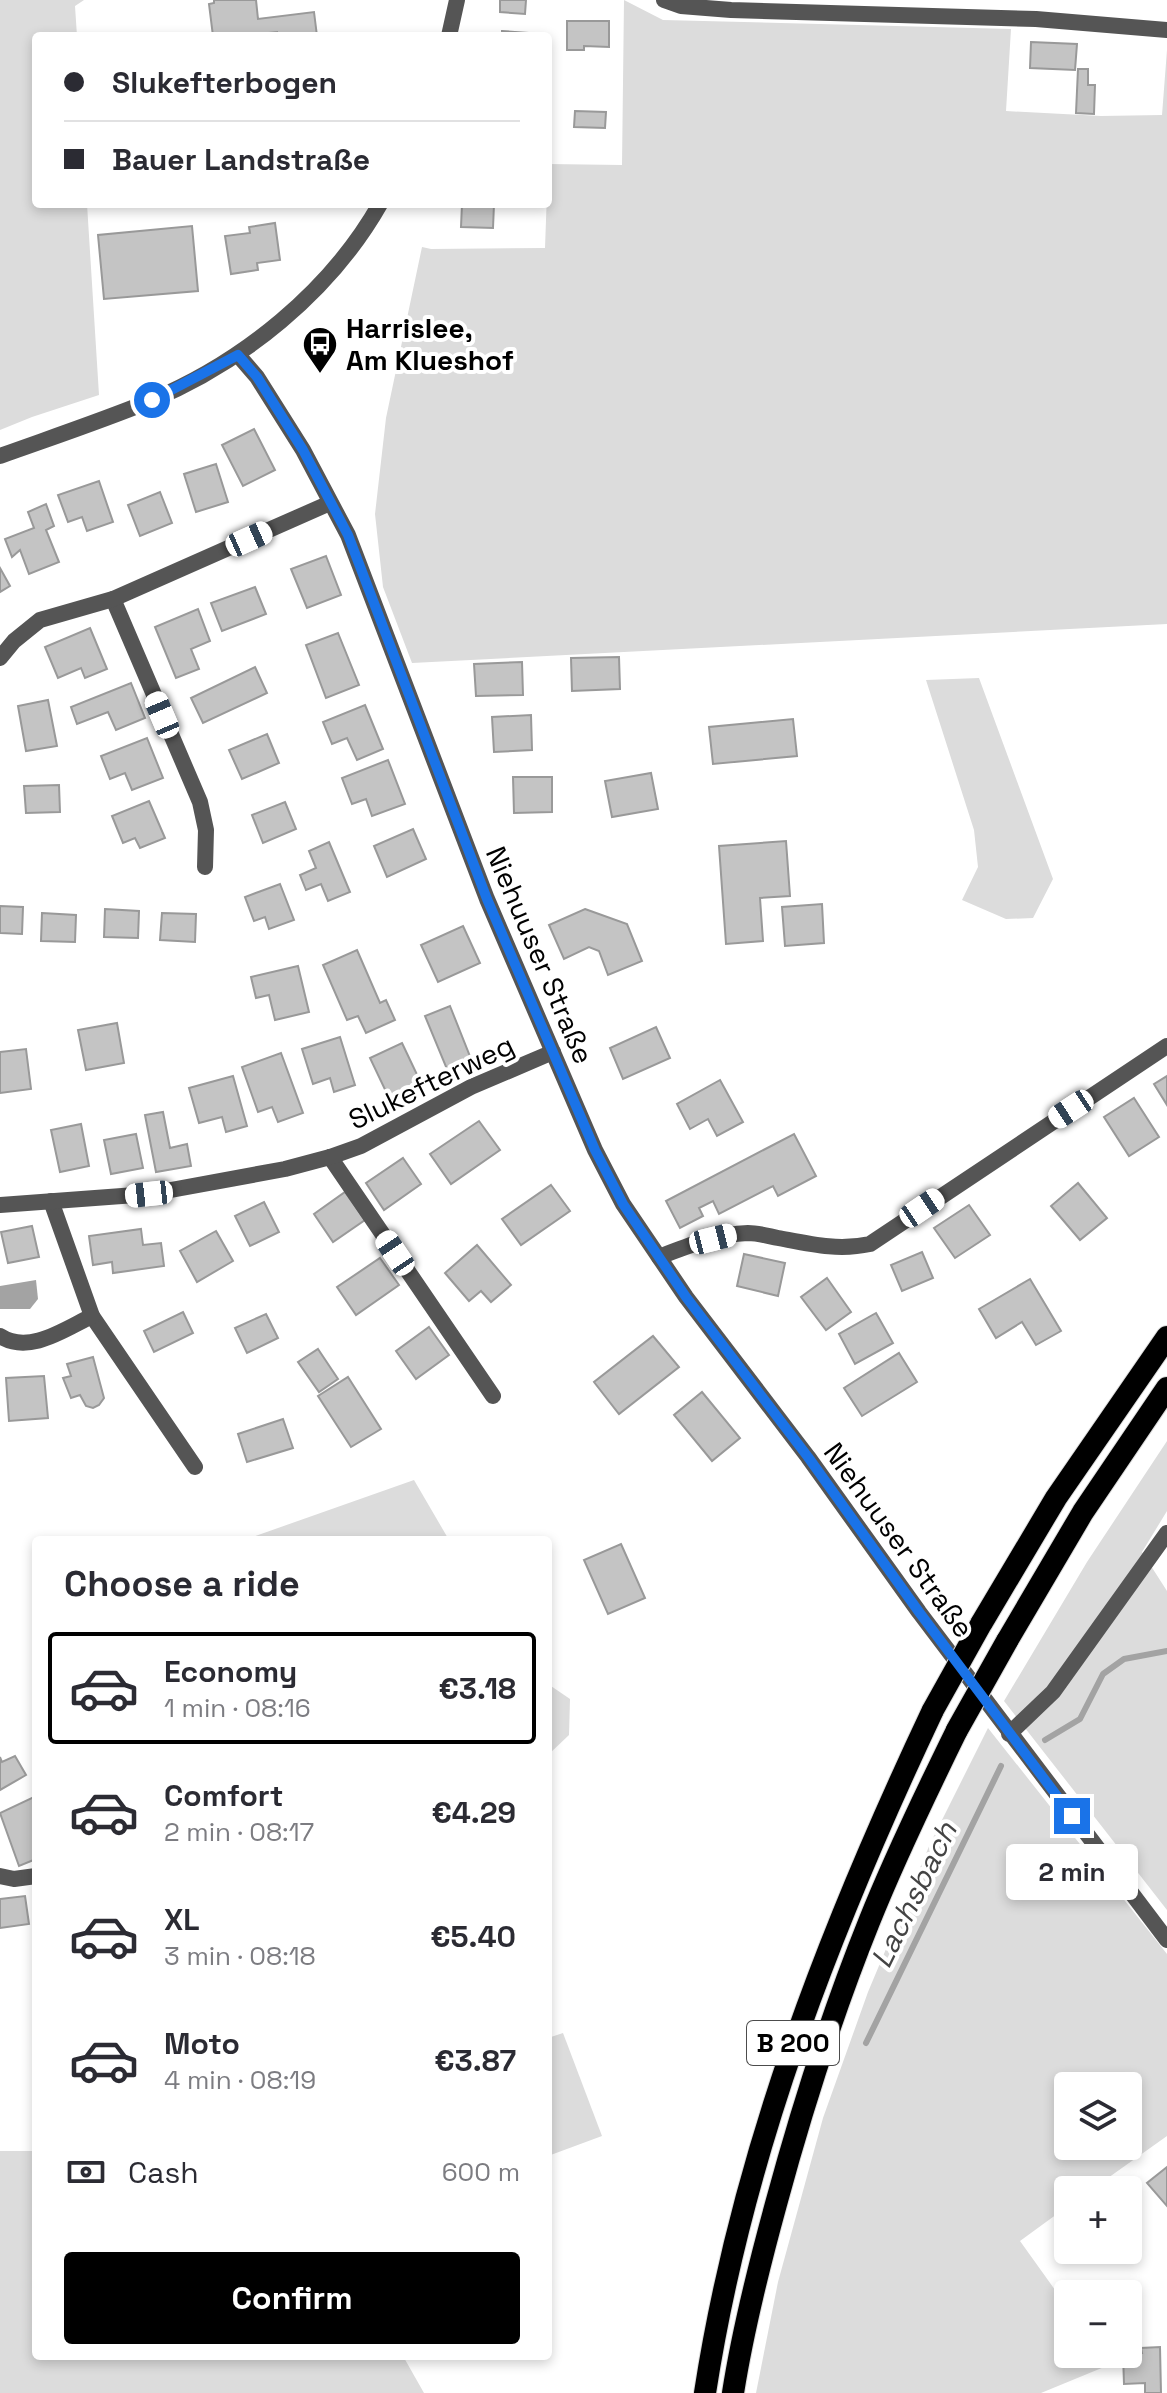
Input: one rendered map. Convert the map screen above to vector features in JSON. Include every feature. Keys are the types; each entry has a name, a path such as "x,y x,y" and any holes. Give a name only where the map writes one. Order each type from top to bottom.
{"highway":[{"name":"B 200","path":"705,2393 736,2238 772,2108 841,1914 886,1809 933,1710 1056,1498 1167,1337"},
{"name":"B 200","path":"733,2393 765,2242 800,2115 869,1922 957,1730 1083,1512 1167,1388"}],"street":[{"path":"450,32 457,0"},
{"path":"664,0 681,6 731,10 1036,19 1167,30"},
{"path":"0,456 152,400 238,355 284,318 336,266 378,208"},
{"name":"Niehuuser Straße","path":"238,355 257,377 303,450 348,535 487,899 595,1150 623,1204 686,1297 808,1457 988,1706 1167,1940"},
{"path":"0,658 14,641 40,620 113,599 330,503"},
{"path":"113,599 200,802 206,830 205,867"},
{"path":"659,1257 696,1243 751,1233 828,1247 850,1249 870,1244 1167,1046"},
{"name":"Slukefterweg","path":"0,1205 149,1194 285,1169 330,1157 361,1146 471,1087 553,1052"},
{"name":"Slukefterweg","path":"330,1157 493,1396"},
{"path":"51,1201 92,1316 195,1467"},
{"path":"0,1336 23,1343 41,1340 92,1316"},
{"path":"1009,1734 1053,1692 1167,1533"},
{"path":"0,1876 14,1879 32,1877"}],"shaded area":[{"path":"0,0 84,0 75,6 77,32 32,32 32,208 87,208 99,395 0,430"},
{"path":"624,0 663,20 1011,29 1006,111 1101,116 1162,115 1167,50 1167,624 412,663 383,587 375,514 386,418 422,247 545,248 546,208 552,208 552,164 622,165"},
{"path":"979,678 1053,879 1033,918 1006,919 962,900 978,867 974,830 926,680"},
{"path":"36,1280 38,1299 30,1309 0,1309 0,1286"},
{"path":"1167,1441 1167,1511 1142,1552 1167,1591 1167,1910 1004,1701 1087,1562"},
{"path":"414,1480 447,1536 255,1536"},
{"path":"552,1687 570,1699 569,1735 552,1751"},
{"path":"988,1728 1167,1954 1167,2136 1142,2154 1142,2072 1054,2072 1054,2160 1133,2160 1111,2176 1054,2176 1054,2216 1020,2241 1054,2288 1054,2368 1102,2368 1041,2393 756,2393 778,2282 823,2118 868,1992 930,1844"},
{"path":"563,2033 602,2136 552,2155 552,2037"},
{"path":"0,2151 32,2151 32,2360 405,2360 424,2393 0,2393"}],"building":[{"path":"214,0 256,0 258,19 314,12 316,32 212,32 209,4"},
{"path":"500,0 526,0 525,14 500,12"},
{"path":"567,21 609,21 609,47 584,46 584,50 567,50"},
{"path":"1031,42 1077,44 1075,70 1030,68"},
{"path":"1078,69 1088,69 1088,85 1095,85 1094,114 1076,113"},
{"path":"575,111 606,112 605,128 574,127"},
{"path":"462,208 494,208 493,228 461,227"},
{"path":"275,223 280,260 257,263 258,270 231,274 225,236 250,233 249,227"},
{"path":"192,226 198,291 104,299 98,235"},
{"path":"254,429 275,470 243,486 222,445"},
{"path":"216,464 228,502 196,512 184,474"},
{"path":"99,481 113,522 87,531 82,517 68,522 58,495"},
{"path":"160,492 172,523 140,536 128,505"},
{"path":"46,504 54,526 46,530 59,562 29,574 20,550 12,557 5,539 34,528 28,512"},
{"path":"326,556 341,595 307,608 291,569"},
{"path":"0,568 10,586 0,592"},
{"path":"255,587 266,614 222,631 211,603"},
{"path":"198,609 210,641 191,649 199,669 176,678 155,627"},
{"path":"90,628 107,669 85,678 81,668 58,678 45,647"},
{"path":"338,633 359,685 326,698 306,645"},
{"path":"619,657 620,689 572,691 571,658"},
{"path":"522,662 523,695 476,696 474,664"},
{"path":"255,667 267,693 203,723 191,698"},
{"path":"131,683 145,718 116,730 108,712 77,724 71,707"},
{"path":"48,700 57,746 26,751 18,706"},
{"path":"365,705 383,749 357,760 347,738 332,744 323,722"},
{"path":"531,715 532,750 494,752 492,717"},
{"path":"793,719 797,756 713,764 709,727"},
{"path":"267,734 279,763 242,779 229,750"},
{"path":"147,738 163,778 132,790 125,773 110,779 101,756"},
{"path":"388,760 405,804 372,816 366,799 352,804 342,778"},
{"path":"651,773 658,809 612,817 605,781"},
{"path":"513,777 552,777 552,812 514,813"},
{"path":"59,785 60,812 26,813 24,786"},
{"path":"149,801 165,838 140,848 135,838 123,843 112,816"},
{"path":"285,802 296,829 263,843 252,815"},
{"path":"413,829 426,859 387,877 374,846"},
{"path":"786,841 790,896 760,898 763,941 726,944 719,846"},
{"path":"329,842 350,892 328,901 321,884 306,890 300,875 316,868 309,851"},
{"path":"280,884 294,920 269,929 265,917 254,921 245,897"},
{"path":"822,904 824,943 785,946 782,907"},
{"path":"0,906 23,907 22,934 0,933"},
{"path":"105,909 139,911 138,938 104,937"},
{"path":"585,909 627,924 642,961 608,975 599,951 589,947 564,959 549,925"},
{"path":"42,913 76,915 75,942 41,941"},
{"path":"162,913 196,914 195,942 160,940"},
{"path":"463,926 480,963 438,982 421,945"},
{"path":"357,950 380,1003 386,1000 395,1020 366,1033 358,1016 347,1020 323,965"},
{"path":"298,966 309,1012 275,1020 269,995 256,998 251,977"},
{"path":"450,1006 473,1064 449,1074 425,1016"},
{"path":"117,1023 124,1063 86,1070 78,1030"},
{"path":"656,1027 670,1058 623,1079 610,1048"},
{"path":"340,1037 355,1085 334,1092 330,1078 313,1084 302,1049"},
{"path":"402,1043 421,1083 389,1098 370,1058"},
{"path":"26,1049 31,1089 0,1093 0,1052"},
{"path":"281,1053 303,1113 278,1122 272,1107 258,1112 242,1067"},
{"path":"233,1076 247,1126 226,1132 222,1117 199,1123 189,1088"},
{"path":"1167,1076 1167,1105 1154,1084"},
{"path":"720,1080 743,1122 717,1136 708,1119 690,1129 677,1104"},
{"path":"1134,1098 1159,1137 1129,1156 1104,1117"},
{"path":"163,1112 170,1148 187,1144 191,1166 156,1172 145,1115"},
{"path":"479,1121 500,1150 451,1184 430,1154"},
{"path":"81,1124 89,1166 60,1172 51,1130"},
{"path":"136,1134 143,1168 111,1174 104,1140"},
{"path":"794,1134 816,1176 778,1196 773,1186 719,1214 713,1201 699,1208 703,1216 680,1228 666,1201"},
{"path":"403,1158 421,1184 384,1210 366,1183"},
{"path":"1078,1183 1107,1218 1080,1240 1051,1206"},
{"path":"551,1185 570,1211 521,1245 502,1219"},
{"path":"345,1192 365,1220 333,1242 314,1214"},
{"path":"264,1202 279,1232 250,1246 235,1216"},
{"path":"969,1205 990,1235 955,1258 934,1228"},
{"path":"32,1226 39,1257 8,1263 1,1232"},
{"path":"141,1229 143,1245 161,1243 164,1266 113,1273 112,1262 93,1265 89,1236"},
{"path":"216,1231 233,1261 197,1282 180,1251"},
{"path":"477,1245 511,1285 491,1302 481,1291 469,1301 445,1273"},
{"path":"922,1252 933,1278 902,1291 891,1265"},
{"path":"744,1254 785,1263 778,1296 737,1286"},
{"path":"380,1258 399,1285 356,1315 337,1287"},
{"path":"827,1278 851,1312 826,1330 801,1297"},
{"path":"1030,1279 1061,1331 1036,1345 1022,1322 996,1338 979,1309"},
{"path":"183,1312 193,1333 154,1352 144,1331"},
{"path":"876,1313 893,1343 855,1364 839,1334"},
{"path":"266,1314 278,1338 247,1353 235,1328"},
{"path":"429,1327 449,1355 416,1379 396,1351"},
{"path":"653,1336 679,1367 619,1414 594,1382"},
{"path":"318,1349 338,1379 319,1392 298,1362"},
{"path":"899,1353 917,1382 862,1416 844,1388"},
{"path":"93,1357 104,1398 93,1408 86,1406 80,1395 71,1398 63,1378 71,1376 67,1364"},
{"path":"44,1376 48,1418 9,1421 6,1378"},
{"path":"348,1377 381,1429 351,1447 318,1396"},
{"path":"702,1392 740,1438 712,1461 674,1415"},
{"path":"283,1419 293,1448 247,1462 238,1434"},
{"path":"621,1544 645,1598 608,1614 584,1560"},
{"path":"15,1756 26,1775 0,1790 0,1757 2,1762"},
{"path":"32,1798 32,1861 19,1866 0,1813"},
{"path":"25,1896 29,1924 0,1928 0,1899"},
{"path":"1167,2167 1167,2206 1147,2183"},
{"path":"1160,2347 1161,2393 1145,2393 1145,2383 1124,2384 1123,2368 1142,2368 1142,2348"}],"waterway":[{"name":"Lachsbach","path":"1045,1740 1080,1719 1103,1674 1124,1659 1167,1651"},
{"name":"Lachsbach","path":"866,2043 1001,1766"}],"place":[{"name":"Harrislee, Am Klueshof","path":"320,375"}],"route":[{"path":"152,400 238,355 257,377 303,450 348,535 487,899 595,1150 623,1204 686,1297 808,1457 919,1612 1072,1816"}]}
